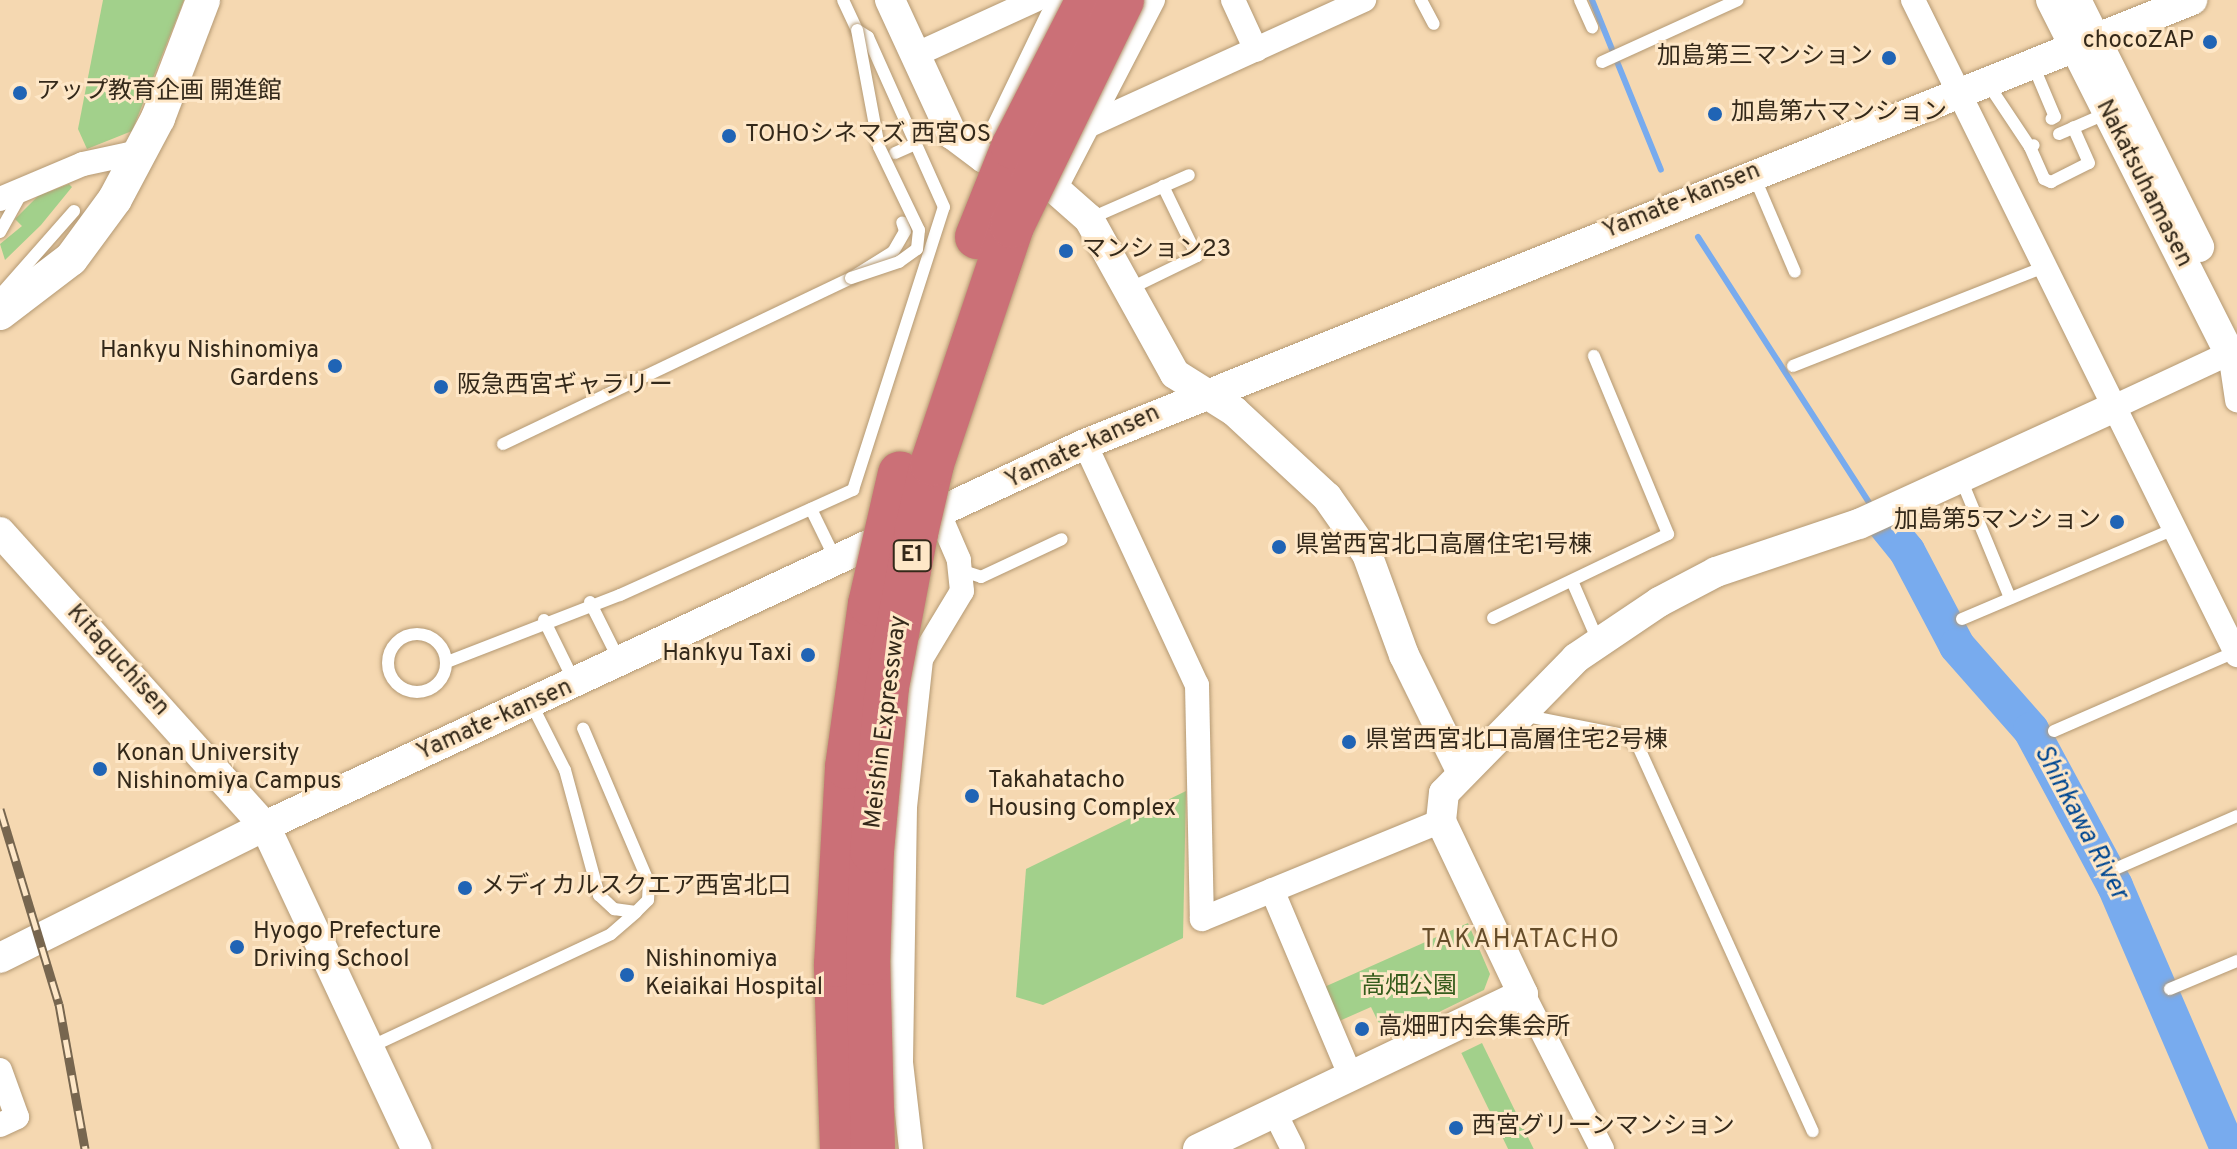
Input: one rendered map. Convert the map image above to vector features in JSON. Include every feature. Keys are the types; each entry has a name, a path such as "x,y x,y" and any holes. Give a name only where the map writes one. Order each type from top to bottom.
{"highway":[{"name":"Meishin Expressway","path":"842,1149 836,965 841,840 856,686 885,533 928,375 988,206 1088,0"},
{"name":"Meishin Expressway","path":"873,1149 868,963 872,851 887,687 916,533 950,403 1012,226 1122,0"}],"main road":[{"path":"0,313 71,259 115,199 139,152 203,0"}],"street":[{"path":"890,0 952,134 984,158 1055,189 1089,219 1175,374 1234,411 1327,497 1367,554 1404,655 1462,773"},
{"path":"915,55 1035,0"},
{"path":"984,158 1060,0"},
{"path":"1055,189 1083,128 1153,0"},
{"path":"1233,0 1256,50"},
{"path":"1083,128 1364,0"},
{"path":"1913,0 2236,652"},
{"name":"Nakatsuhamasen","path":"2051,0 2085,44 2235,348"},
{"name":"Nakatsuhamasen","path":"2076,0 2085,44 2107,113 2235,348"},
{"name":"Yamate-kansen","path":"0,958 265,826 940,516 1085,444 1753,173 1959,96 2189,1"},
{"path":"0,199 83,164 139,152"},
{"path":"1602,1149 1523,994 1441,821 1444,793 1519,715 1599,643 1716,572 1859,524 1961,479 2235,348 2237,400"},
{"path":"1085,444 1197,685 1202,919 1441,821"},
{"path":"911,1149 901,1062 905,807 921,659 930,637 957,604 962,591 960,570 940,516"},
{"name":"Kitaguchisen","path":"0,532 265,826 416,1149"},
{"path":"1272,890 1351,1077"},
{"path":"1198,1149 1523,994"},
{"path":"0,1070 17,1117 0,1125"},
{"path":"1275,1113 1293,1149"}],"lane":[{"path":"843,0 857,30 879,147 919,230 917,249 899,262 851,278"},
{"path":"1421,0 1434,24"},
{"path":"1580,0 1592,27"},
{"path":"1602,62 1738,0"},
{"path":"447,662 439,643 421,634 402,637 387,659 390,677 411,692 436,686 447,662 590,602 620,595 853,490 944,207 913,145 914,136 868,37 857,30"},
{"path":"2033,65 2055,117 2051,119"},
{"path":"1988,84 2025,130 2044,179 2051,182 2089,163 2073,127"},
{"path":"2059,134 2107,113"},
{"path":"895,153 913,145"},
{"path":"1753,173 1795,272"},
{"path":"1089,219 1189,175"},
{"path":"1129,289 1197,256 1163,186"},
{"path":"0,232 11,206 25,190"},
{"path":"0,295 74,211"},
{"path":"503,444 851,278 893,252 905,231 902,222"},
{"path":"1793,366 2047,266"},
{"path":"1493,618 1668,534 1594,356"},
{"path":"1961,479 2010,598"},
{"path":"811,509 837,563"},
{"path":"1962,619 2174,529"},
{"path":"960,570 981,577 1062,539"},
{"path":"1572,581 1599,643"},
{"path":"590,602 621,663"},
{"path":"544,620 576,684"},
{"path":"2054,731 2236,652"},
{"path":"532,705 565,770 599,895 614,909 636,912"},
{"path":"1519,715 1623,735 1638,746 1813,1131"},
{"path":"368,1048 611,934 648,900 649,883 583,728"},
{"path":"2117,868 2237,816"},
{"path":"2170,989 2237,961"}],"green space":[{"path":"103,0 184,0 132,131 87,149 78,129"},
{"path":"69,184 72,187 41,225 5,260 0,244 22,226 15,219 38,196"},
{"path":"1186,791 1183,938 1043,1005 1016,997 1026,869"},
{"name":"高畑公園","path":"1468,923 1490,974 1484,990 1386,1038 1371,1007 1337,1022 1322,988"},
{"name":"高畑公園","path":"1482,1043 1534,1149 1508,1149 1461,1053"}],"waterway":[{"path":"1592,0 1661,170"},
{"path":"1698,237 1872,507"},
{"name":"Shinkawa River","path":"1885,524 1907,551 1957,646 2031,730 2115,886 2228,1149"}],"railway":[{"path":"0,809 59,1004 85,1149"}],"place":[{"name":"chocoZAP","path":"2210,42"},
{"name":"加島第三マンション","path":"1889,58"},
{"name":"アップ教育企画 開進館","path":"20,93"},
{"name":"加島第六マンション","path":"1715,114"},
{"name":"TOHOシネマズ 西宮OS","path":"729,136"},
{"name":"マンション23","path":"1066,251"},
{"name":"Hankyu Nishinomiya Gardens","path":"335,366"},
{"name":"阪急西宮ギャラリー","path":"441,387"},
{"name":"加島第5マンション","path":"2117,522"},
{"name":"県営西宮北口高層住宅1号棟","path":"1279,547"},
{"name":"Hankyu Taxi","path":"808,655"},
{"name":"県営西宮北口高層住宅2号棟","path":"1349,742"},
{"name":"Konan University Nishinomiya Campus","path":"100,769"},
{"name":"Takahatacho Housing Complex","path":"972,796"},
{"name":"メディカルスクエア西宮北口","path":"465,888"},
{"name":"Hyogo Prefecture Driving School","path":"237,947"},
{"name":"Nishinomiya Keiaikai Hospital","path":"627,975"},
{"name":"高畑町内会集会所","path":"1362,1029"},
{"name":"西宮グリーンマンション","path":"1456,1128"}],"district":[{"name":"TAKAHATACHO","path":"1521,941"}]}
